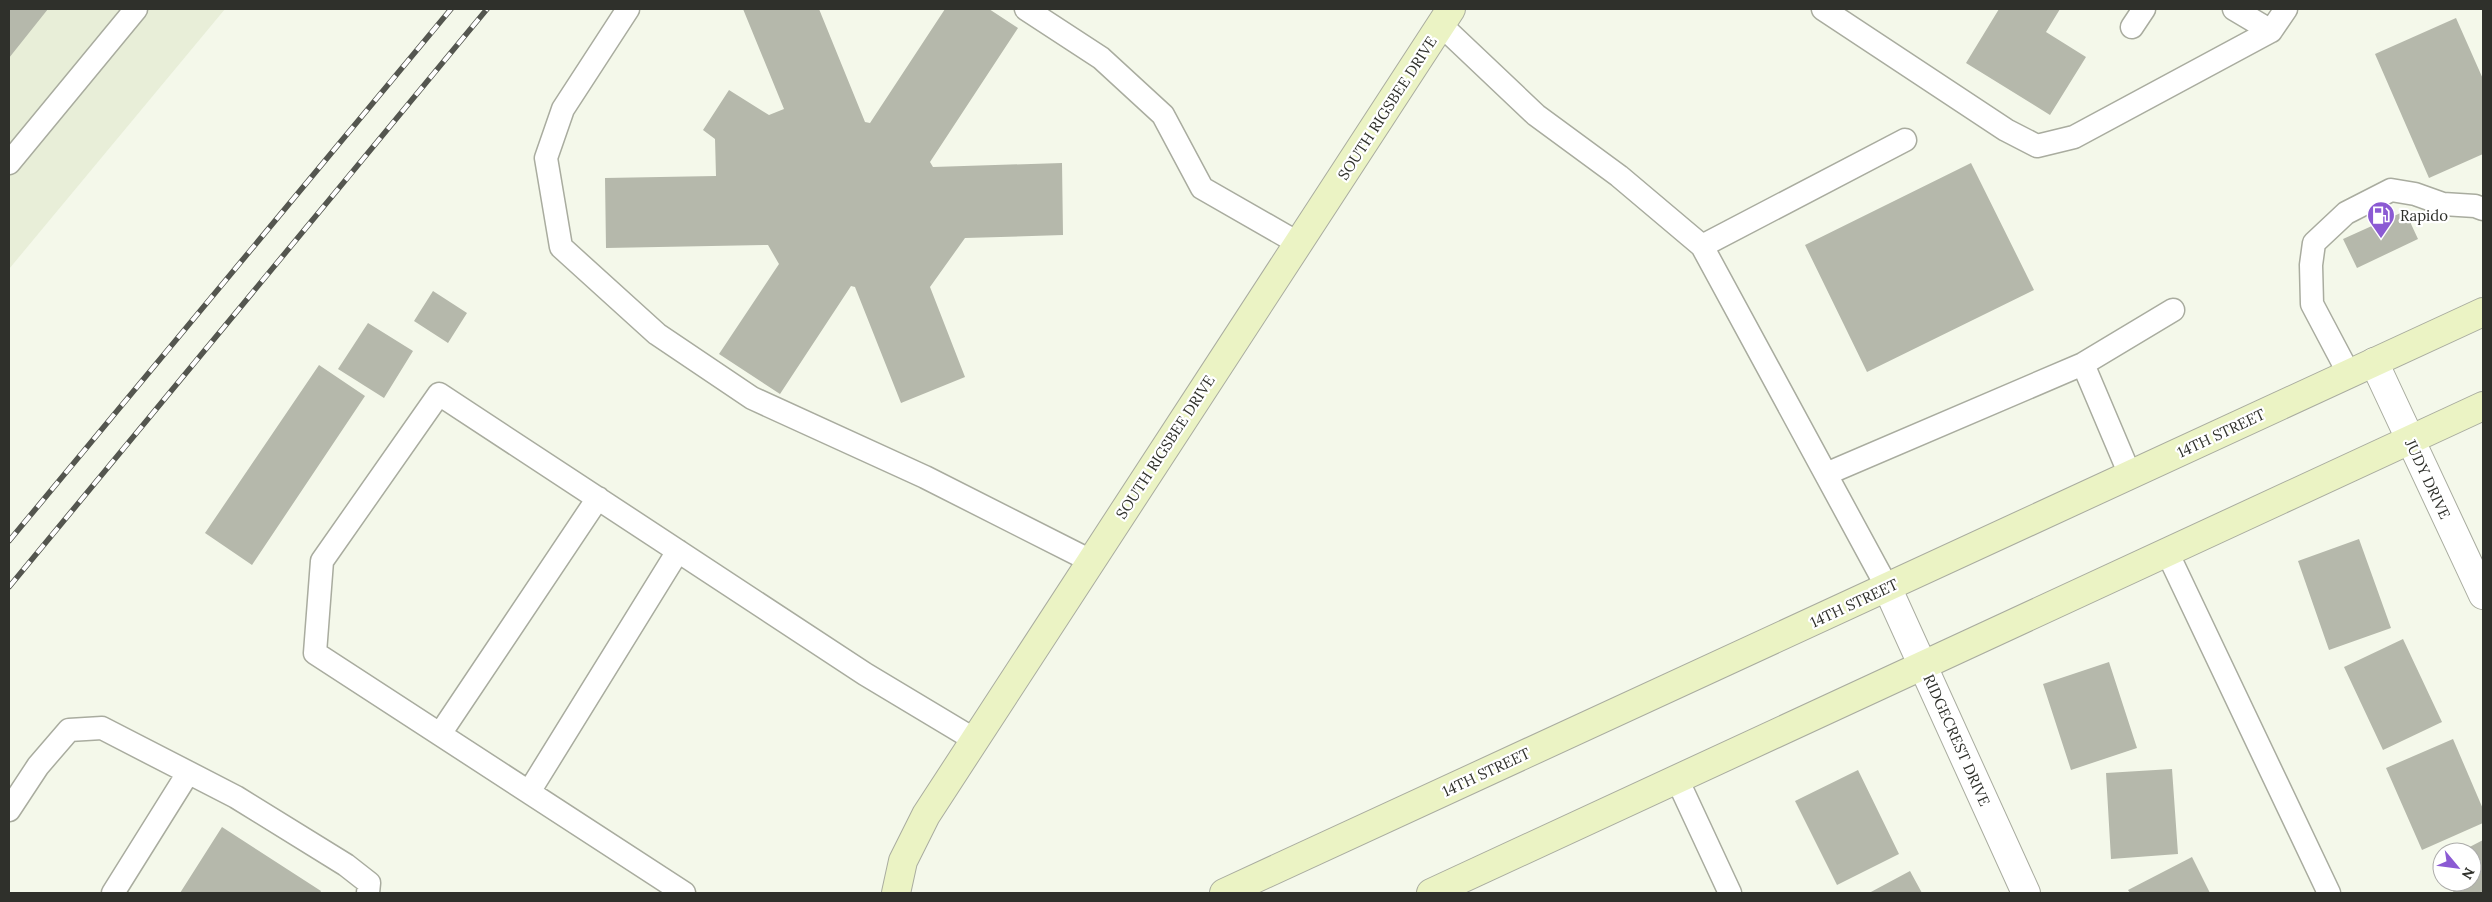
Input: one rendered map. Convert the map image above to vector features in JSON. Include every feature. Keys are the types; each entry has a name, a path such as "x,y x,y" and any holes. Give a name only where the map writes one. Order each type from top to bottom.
{"main road":[{"name":"SOUTH RIGSBEE DRIVE","path":"896,893 903,860 926,815 1446,17"},
{"name":"14TH STREET","path":"1224,893 2483,312"},
{"path":"1431,893 2483,406"}],"street":[{"name":"JUDY DRIVE","path":"2374,362 2483,595"},
{"name":"RIDGECREST DRIVE","path":"1887,587 2026,893"}],"lane":[{"path":"9,163 136,9"},
{"path":"628,9 563,109 546,158 561,247 658,334 752,398 925,477 1091,561"},
{"path":"1026,9 1101,58 1163,115 1202,188 1298,243"},
{"path":"1824,9 2006,130 2037,146 2074,137 2271,31 2286,9"},
{"path":"2234,9 2271,31"},
{"path":"1446,17 1536,115 1619,176 1702,246 1887,587"},
{"path":"1702,246 1906,140"},
{"path":"2349,374 2312,304 2311,265 2314,243 2346,213 2391,190 2414,194 2443,204 2475,206 2483,210"},
{"path":"1826,474 2083,364 2173,310"},
{"path":"2083,364 2130,475"},
{"path":"684,893 315,653 322,561 439,394 865,674 975,740"},
{"path":"440,734 598,498"},
{"path":"529,792 678,551"},
{"path":"2167,552 2328,893"},
{"path":"9,810 38,766 70,730 102,728 236,797 346,865 369,883 368,893"},
{"path":"113,893 188,773"},
{"path":"1677,779 1730,893"}],"shaded area":[{"path":"9,9 225,9 9,269"}],"building":[{"path":"9,9 48,9 9,58"},
{"path":"743,9 819,9 865,122 870,123 945,9 989,9 1018,28 930,162 933,167 1062,163 1063,235 965,238 930,287 965,377 901,403 855,287 851,286 780,394 719,354 779,264 768,245 606,248 605,178 716,176 715,139 703,130 729,90 769,115 784,109"},
{"path":"1999,9 2060,9 2046,32 2086,57 2050,115 1966,63"},
{"path":"2456,18 2483,79 2483,154 2429,178 2375,54"},
{"path":"1971,163 2034,290 1867,372 1805,245"},
{"name":"Rapido","path":"2405,211 2418,239 2357,268 2343,239"},
{"path":"433,291 467,313 448,343 414,321"},
{"path":"368,323 413,351 384,398 338,369"},
{"path":"319,365 365,396 252,565 205,533"},
{"path":"2359,539 2391,628 2329,650 2298,561"},
{"path":"2403,639 2442,722 2383,750 2344,667"},
{"path":"2109,662 2137,748 2071,770 2043,684"},
{"path":"2453,739 2483,809 2483,823 2440,842 2432,842 2432,846 2422,850 2386,768"},
{"path":"2172,769 2178,854 2111,859 2106,773"},
{"path":"1858,770 1899,854 1837,885 1795,801"},
{"path":"222,827 321,891 320,893 180,893"},
{"path":"2483,840 2483,893 2454,893 2482,892 2482,842 2479,842"},
{"path":"2192,857 2210,893 2130,893 2128,890"},
{"path":"1910,871 1922,893 1869,893"}],"railway":[{"path":"9,541 451,9"},
{"path":"9,587 487,9"}],"place":[{"name":"Rapido","path":"2381,239"}]}
